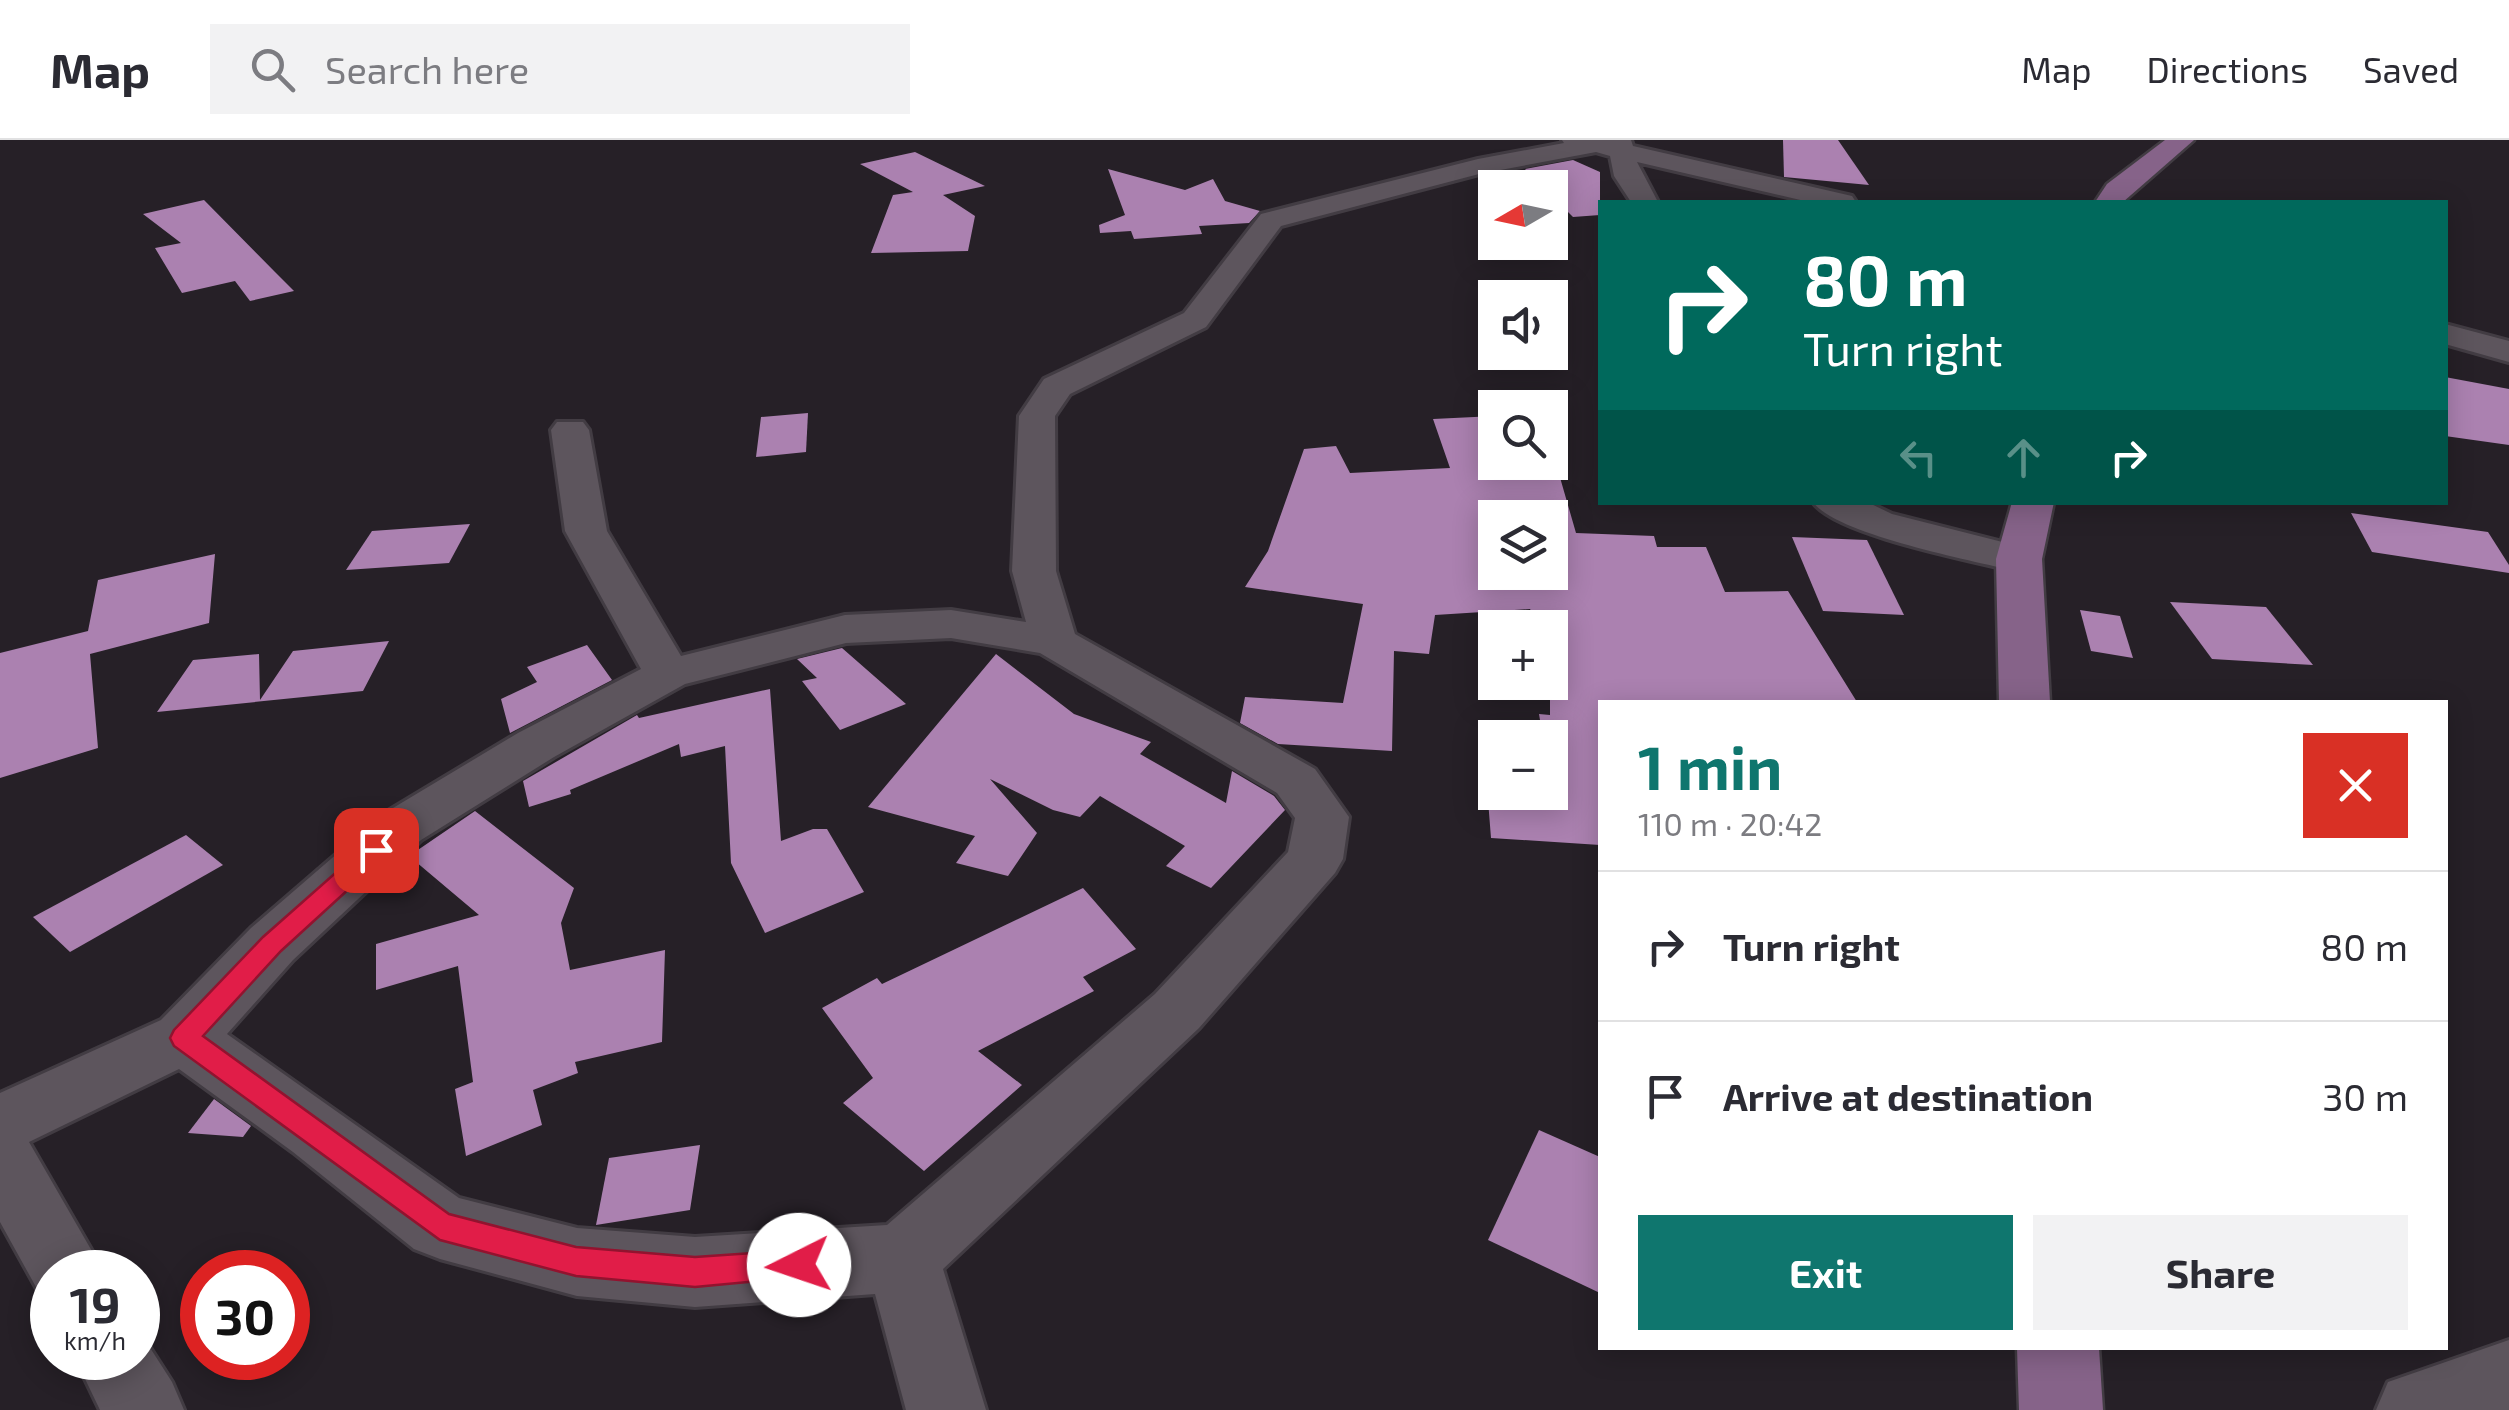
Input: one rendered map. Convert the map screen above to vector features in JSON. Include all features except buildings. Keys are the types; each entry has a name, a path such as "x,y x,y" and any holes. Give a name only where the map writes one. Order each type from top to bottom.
{"main road":[{"path":"2110,200 2181,140"},
{"path":"2025,700 2019,559 2032,505"},
{"path":"2058,1350 2061,1410"}],"street":[{"path":"1602,144 1643,200"},
{"path":"1054,640 1034,571 1037,416 1057,387 1195,320 1271,220 1478,167 1602,144 1834,200"},
{"path":"2448,335 2509,352"},
{"path":"570,430 586,531 668,674"},
{"path":"1838,505 1877,523 2019,559"},
{"path":"0,1124 184,1038 272,944 402,827 536,745 668,674 845,629 951,624 1054,640 1113,680 1296,781 1322,817 1316,859 1176,1011 902,1258 695,1272 576,1262 440,1226 317,1131 184,1038"},
{"path":"0,1156 53,1250"},
{"path":"902,1258 946,1410"},
{"path":"2416,1410 2509,1379"},
{"path":"127,1380 144,1410"}],"route":[{"path":"376,850 272,944 184,1038 317,1131 440,1226 576,1262 695,1272 799,1265"}]}
